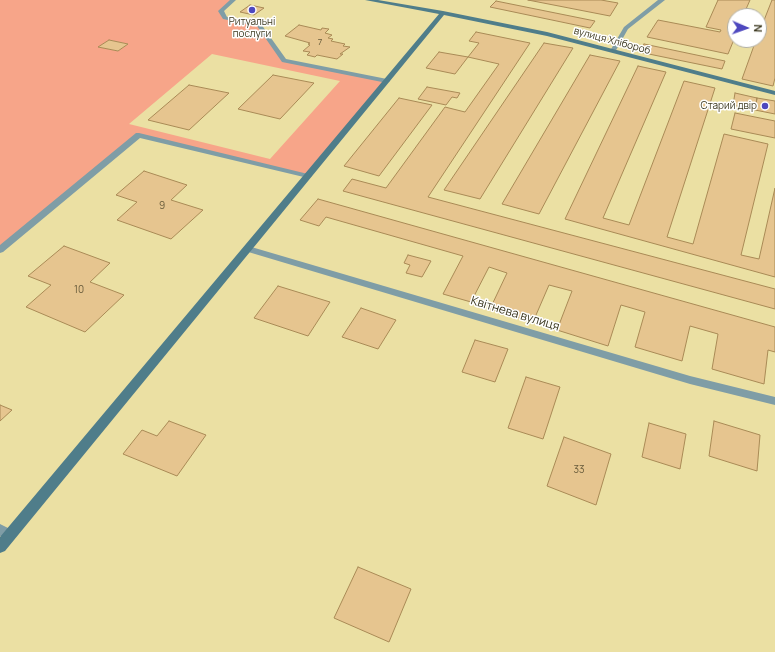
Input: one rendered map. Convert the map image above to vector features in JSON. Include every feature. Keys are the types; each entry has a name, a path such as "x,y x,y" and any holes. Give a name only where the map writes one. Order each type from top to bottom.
{"street":[{"path":"233,0 221,11 225,18 259,25 284,61 387,81"},
{"name":"вулиця Хлібороб","path":"368,0 443,13 547,34 775,93"},
{"path":"613,51 626,28 662,0"},
{"path":"0,547 5,532 248,249 443,13"},
{"path":"0,250 139,135 308,176"},
{"name":"Квітнева вулиця","path":"248,249 690,380 775,401"}],"shaded area":[{"path":"0,0 233,0 221,11 225,18 259,25 284,61 387,81 308,176 139,135 0,250","holes":["109,40 128,44 118,51 99,47","212,54 340,81 270,159 129,124"]}],"building":[{"path":"528,0 601,0 618,3 610,16"},
{"path":"718,0 750,0 746,8 727,8 727,48 730,48 728,54 647,37 658,20 720,32 721,30 706,27"},
{"path":"772,0 775,0 775,78 773,86 742,79 753,48 767,48 767,13"},
{"path":"496,1 595,21 590,28 490,7"},
{"name":"Ритуальні послуги","path":"250,5 264,8 254,15 240,12"},
{"path":"299,25 321,30 322,28 329,29 325,33 332,35 328,38 333,39 331,41 345,44 343,46 350,47 340,54 343,54 337,59 317,55 315,57 307,55 310,52 303,51 310,45 308,44 310,43 285,36"},
{"path":"476,32 530,43 428,197 775,289 775,309 343,191 352,179 386,188 445,107 465,112 499,64 468,57 479,43 469,41"},
{"path":"109,40 128,44 118,51 98,47"},
{"path":"544,43 573,48 480,199 444,190"},
{"path":"644,44 725,61 722,69 639,52"},
{"path":"439,52 468,57 455,74 426,68"},
{"path":"590,55 620,61 539,214 502,204"},
{"path":"638,66 666,72 603,218 629,225 684,81 715,88 667,237 693,244 724,134 768,144 741,255 759,259 775,188 775,277 565,219"},
{"path":"273,75 314,83 280,119 238,109"},
{"path":"189,85 229,93 189,130 148,120"},
{"path":"427,87 460,93 457,98 452,97 446,105 418,99"},
{"path":"735,93 757,98 755,110 733,105"},
{"path":"399,98 432,105 379,176 344,166"},
{"name":"Старий двір","path":"757,98 775,101 775,114 755,110"},
{"path":"735,113 775,121 775,138 731,129"},
{"path":"144,171 187,185 171,200 203,210 171,239 117,220 137,202 116,195"},
{"path":"318,199 775,327 775,352 768,350 764,384 712,369 718,334 690,326 682,361 635,347 645,312 621,305 608,346 557,330 572,291 549,285 533,322 490,309 507,273 489,267 471,302 443,294 463,256 326,217 319,226 300,220"},
{"path":"64,246 110,263 90,282 124,295 85,332 26,307 51,285 28,276"},
{"path":"408,255 431,261 422,277 406,273 410,265 404,263"},
{"path":"278,286 330,302 308,336 254,318"},
{"path":"361,308 396,320 378,349 342,337"},
{"path":"475,340 508,349 495,382 462,372"},
{"path":"526,377 560,387 543,439 508,428"},
{"path":"0,405 12,410 0,421"},
{"path":"169,421 206,435 177,476 123,454 142,430 157,436"},
{"path":"714,421 760,435 757,471 709,456"},
{"path":"649,423 686,434 680,469 642,457"},
{"path":"564,437 611,454 596,505 547,486"},
{"path":"358,567 411,589 389,642 334,618"}],"place":[{"name":"Ритуальні послуги","path":"252,10"},
{"name":"Старий двір","path":"765,106"}]}
